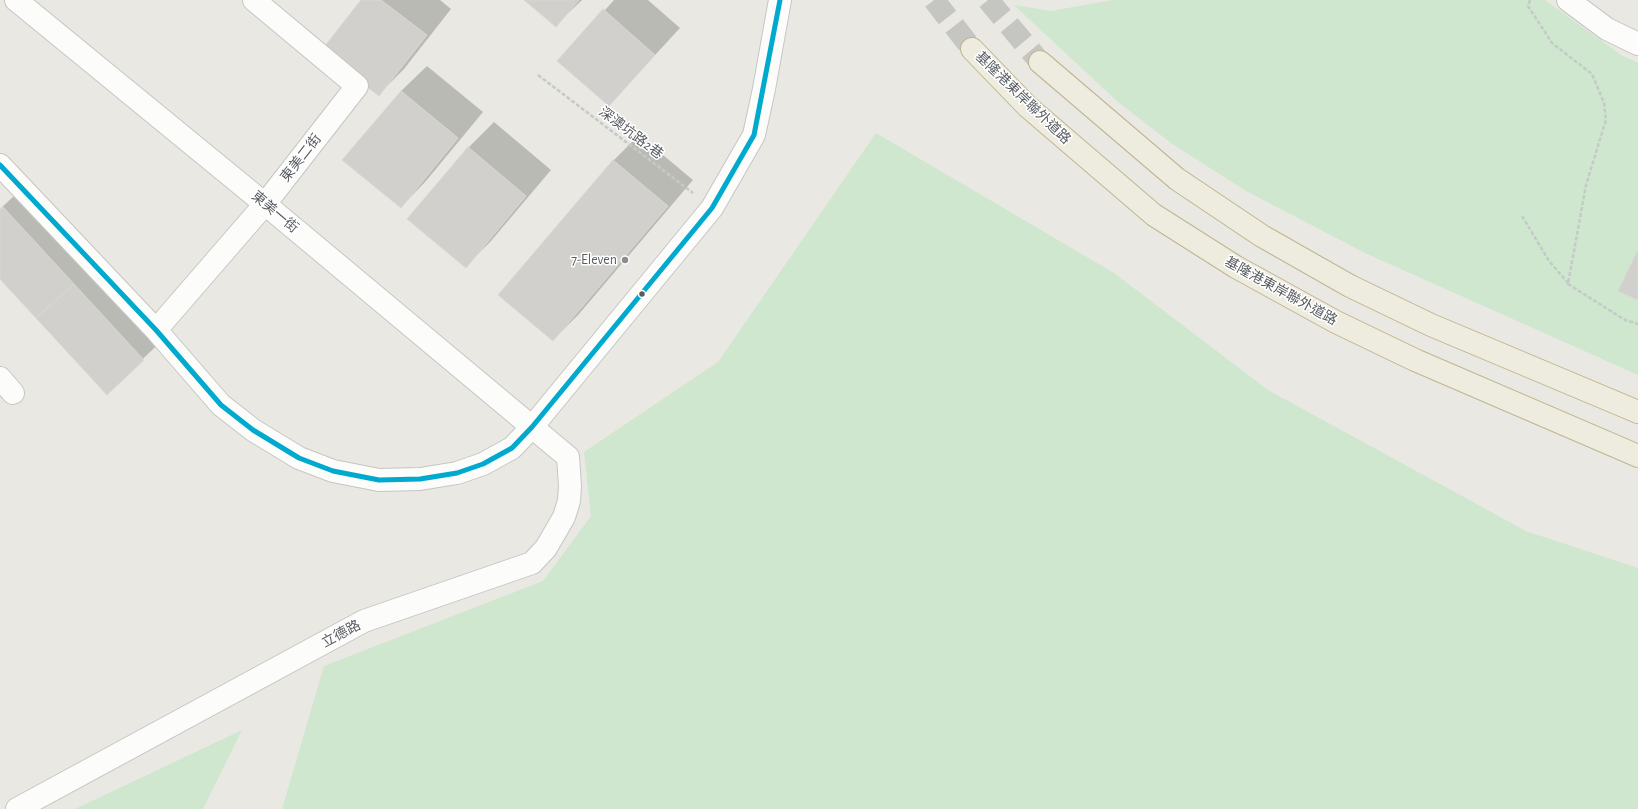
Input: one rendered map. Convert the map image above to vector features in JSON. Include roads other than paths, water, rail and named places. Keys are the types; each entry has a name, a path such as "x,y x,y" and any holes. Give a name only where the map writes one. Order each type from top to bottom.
{"highway":[{"name":"基隆港東岸聯外道路","path":"972,49 1028,107 1154,215 1236,267 1336,322 1415,360 1638,456"},
{"path":"1040,62 1177,179 1262,236 1350,286 1431,325 1638,412"}],"street":[{"name":"東美一街","path":"16,0 265,204 532,427"},
{"name":"東美二街","path":"156,330 265,204 357,86 254,0"},
{"path":"0,164 156,330 221,405 253,430 299,458 333,471 379,480 420,479 457,473 482,464 512,448 532,427 712,208 754,135 780,0"},
{"path":"1568,0 1607,29 1638,44"},
{"name":"立德路","path":"17,809 364,621 532,563 546,548 564,517 569,501 570,486 568,457 532,427"}],"tunnel":[{"path":"934,0 972,49"},
{"path":"988,0 1040,62"}],"place":[{"name":"7-Eleven","path":"625,260"}]}
